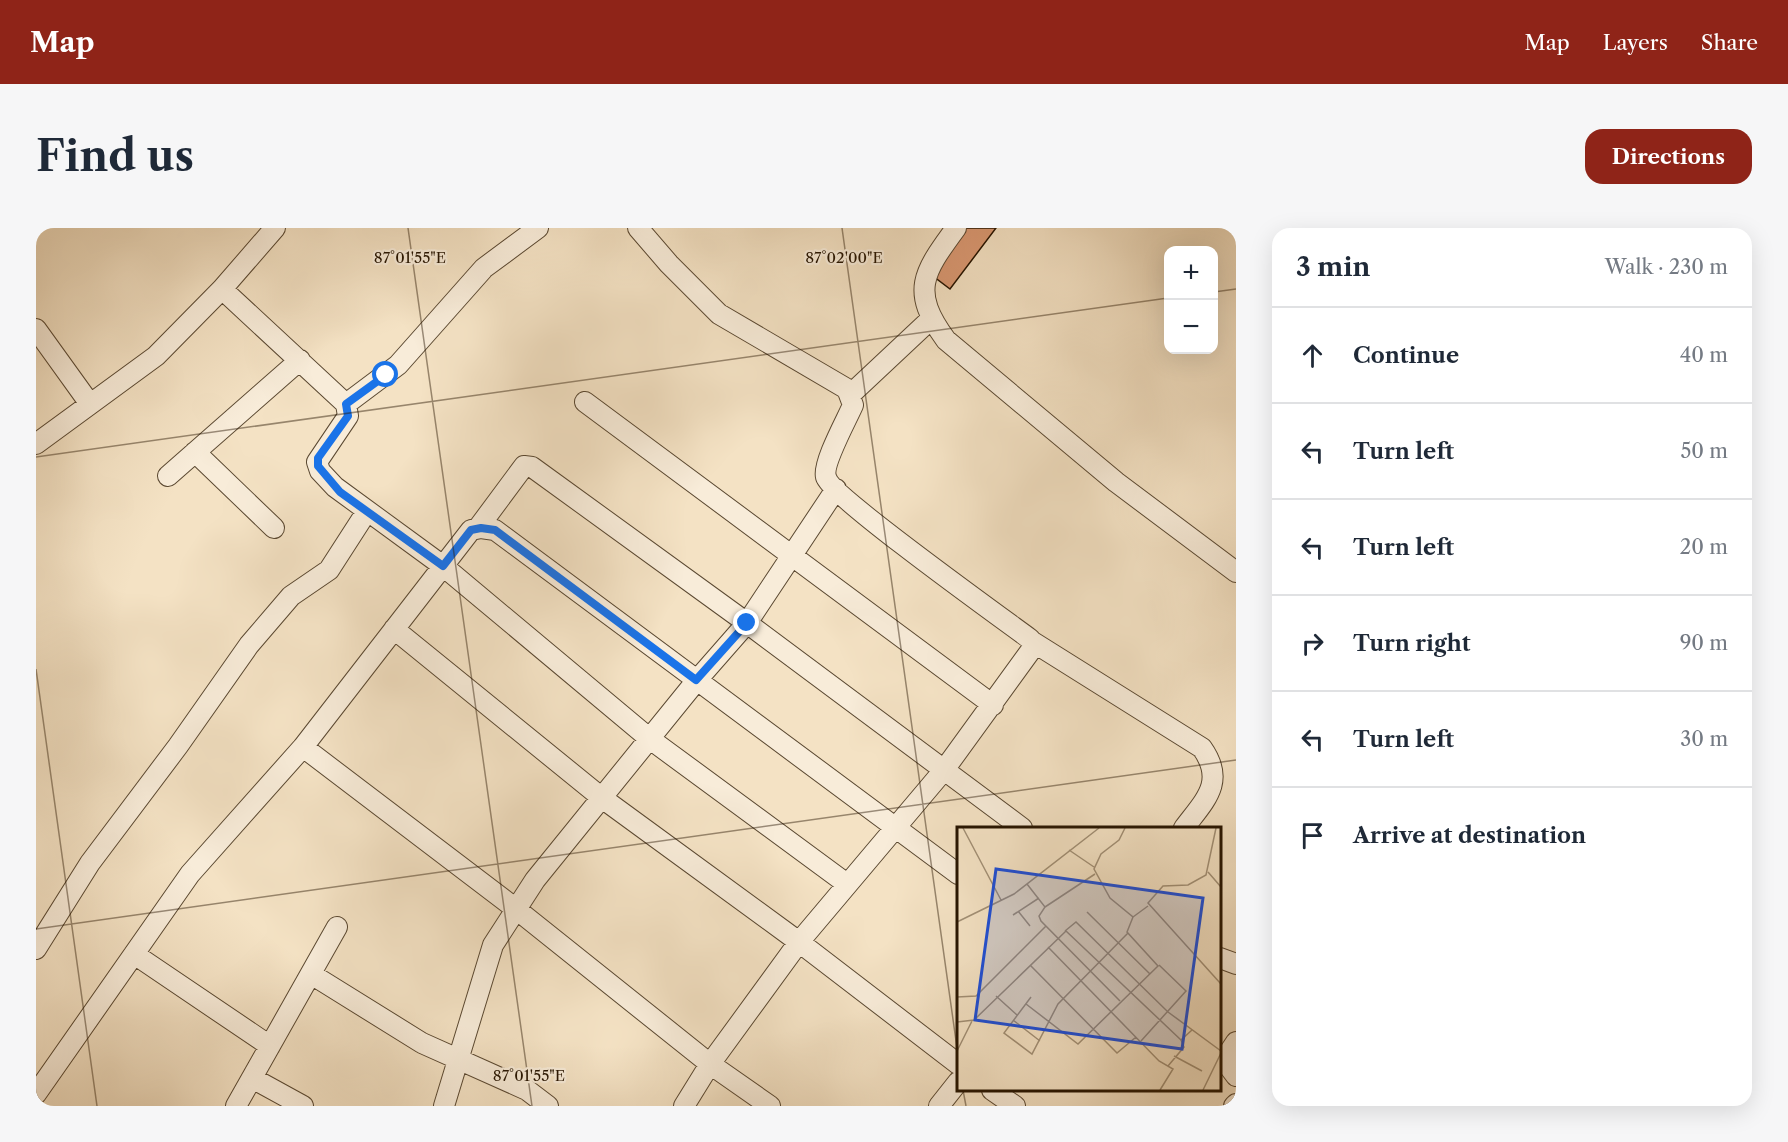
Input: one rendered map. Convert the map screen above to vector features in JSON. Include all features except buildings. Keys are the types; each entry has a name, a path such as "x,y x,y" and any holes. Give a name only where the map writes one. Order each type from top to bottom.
{"street":[{"path":"36,444 156,356 222,289 275,228"},
{"path":"346,404 398,365 484,268 538,228"},
{"path":"638,228 669,264 719,314 847,389 851,394 853,405 826,469 826,478 836,489 872,521 1033,642 1202,748 1213,766 1212,784 1207,798 1185,827"},
{"path":"956,228 931,262 926,278 925,302 931,319 946,340 1116,482 1236,572"},
{"path":"222,289 346,404 348,416 318,458 318,466 335,487 443,566 650,739 847,884"},
{"path":"851,394 931,319"},
{"path":"36,329 90,404"},
{"path":"168,476 300,360"},
{"path":"585,402 993,705"},
{"path":"195,452 274,528"},
{"path":"478,528 521,470 528,465 747,623 1021,827"},
{"path":"444,1106 493,945 535,880 696,680 747,623 793,558 836,489"},
{"path":"36,949 90,863 178,746 249,645 291,596 329,570 368,511"},
{"path":"36,1094 190,874 303,747 471,530 478,528 495,530 957,873"},
{"path":"394,629 602,798 799,942 957,1063"},
{"path":"684,1106 710,1064 799,942 944,770 1033,650 1033,642"},
{"path":"303,747 516,909 710,1064 770,1106"},
{"path":"236,1106 337,927"},
{"path":"134,954 270,1046"},
{"path":"1221,958 1236,964"},
{"path":"311,974 422,1043 527,1090 548,1106"},
{"path":"1227,1051 1226,1064 1236,1076"},
{"path":"252,1078 303,1106"},
{"path":"939,1106 957,1083"},
{"path":"997,1091 1015,1106"}],"route":[{"path":"386,375 346,404 348,416 318,458 318,466 340,492 443,566 471,530 481,528 495,530 696,680 747,623"}]}
